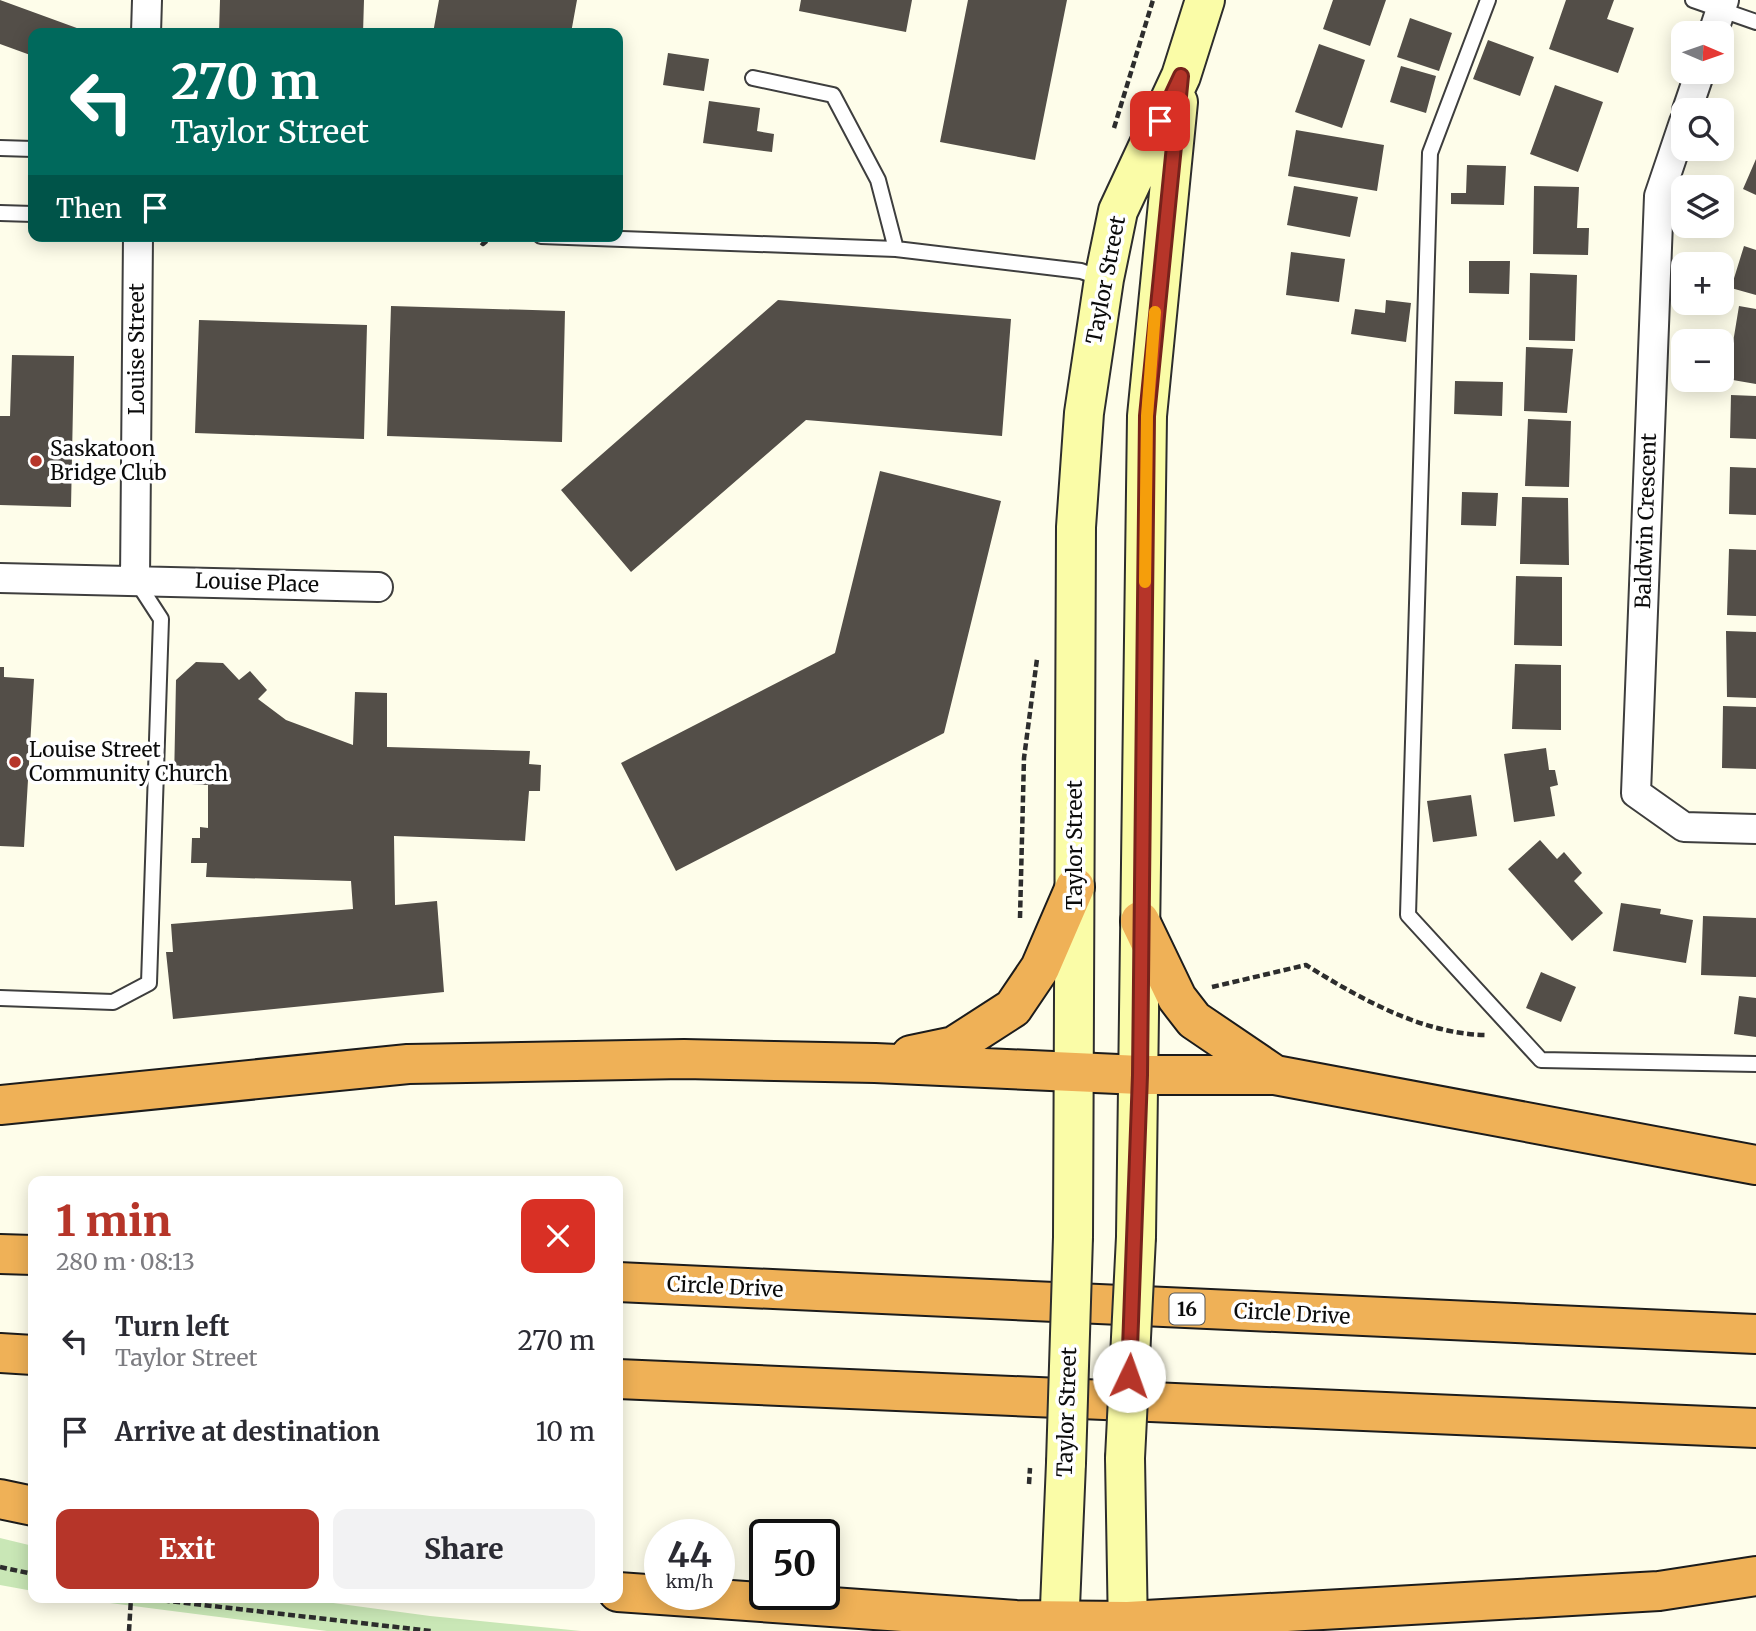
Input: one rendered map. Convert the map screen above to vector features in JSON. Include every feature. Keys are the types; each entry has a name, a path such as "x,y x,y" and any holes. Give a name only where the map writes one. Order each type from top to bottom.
{"highway":[{"path":"875,1063 954,1046 1013,1008 1040,968 1075,887"},
{"path":"1140,921 1177,998 1194,1020 1275,1075"},
{"path":"0,1105 408,1064 684,1059 875,1063 1140,1075 1275,1075 1756,1165"},
{"path":"0,1254 28,1255"},
{"name":"Circle Drive","path":"623,1282 1756,1334"},
{"path":"0,1353 28,1354"},
{"path":"623,1379 1756,1428"},
{"path":"0,1499 28,1505"},
{"path":"735,1600 1059,1625 1128,1626 1381,1605 1659,1591 1756,1576"},
{"path":"623,1592 644,1594"},
{"path":"735,1602 899,1631"},
{"path":"1263,1631 1381,1605"}],"main road":[{"name":"Taylor Street","path":"1059,1625 1073,1237 1076,527 1084,413 1104,279 1118,211 1181,76 1205,0"},
{"name":"Taylor Street","path":"1128,1626 1125,1458 1136,1237 1140,1075 1147,416 1181,76"}],"street":[{"path":"146,28 147,0"},
{"name":"Baldwin Crescent","path":"1671,161 1659,197 1636,793 1684,827 1756,829"},
{"name":"Louise Street","path":"135,579 138,242"},
{"path":"0,578 135,579"},
{"name":"Louise Place","path":"135,579 378,587"}],"lane":[{"path":"1488,0 1430,153 1408,915 1541,1060 1756,1064"},
{"path":"1693,0 1719,14 1756,22"},
{"path":"753,78 834,95 878,180 896,249"},
{"path":"0,148 28,149"},
{"path":"0,213 28,214"},
{"path":"623,239 896,249 1081,271 1104,279"},
{"path":"0,998 113,1002 149,983 161,619 135,579"}],"path":[{"path":"1112,136 1153,0"},
{"path":"1208,988 1306,965 1361,999 1458,1034 1518,1035"},
{"path":"0,1567 28,1573"},
{"path":"129,1631 131,1603"},
{"path":"186,1603 431,1631"}],"green space":[{"path":"0,1538 28,1545 28,1590 0,1585"},
{"path":"110,1603 333,1603 581,1631 327,1631"}],"building":[{"path":"0,0 77,28 28,28 28,54 0,44"},
{"path":"220,0 364,0 363,28 219,28"},
{"path":"439,0 577,0 572,28 434,28"},
{"path":"801,0 912,0 906,32 799,11"},
{"path":"968,0 1067,0 1035,160 940,142"},
{"path":"1333,0 1386,0 1370,46 1323,29"},
{"path":"1566,0 1614,0 1607,19 1634,28 1618,73 1549,49"},
{"path":"1410,18 1452,33 1439,71 1397,57"},
{"path":"1488,40 1534,57 1520,96 1473,79"},
{"path":"1319,44 1365,60 1342,128 1295,112"},
{"path":"668,53 709,59 704,91 663,85"},
{"path":"1401,66 1436,76 1426,113 1390,102"},
{"path":"1555,85 1603,102 1578,172 1530,154"},
{"path":"709,101 760,108 757,131 774,134 772,152 703,143"},
{"path":"1296,130 1384,145 1377,191 1288,176"},
{"path":"1756,159 1756,195 1743,189"},
{"path":"1467,165 1506,166 1504,205 1451,204 1451,193 1466,193"},
{"path":"1294,186 1358,197 1350,237 1287,225"},
{"path":"1534,186 1579,187 1577,228 1589,228 1588,255 1533,254"},
{"path":"1744,246 1756,250 1756,295 1734,289 1734,278"},
{"path":"1291,252 1345,259 1339,302 1286,295"},
{"path":"1469,261 1510,261 1509,294 1469,293"},
{"path":"1530,273 1577,275 1575,341 1529,340"},
{"path":"778,300 1011,319 1002,436 806,420 631,572 561,490"},
{"path":"1386,300 1411,303 1406,342 1351,334 1355,309 1385,313"},
{"path":"391,306 565,311 562,442 387,436"},
{"path":"1739,306 1756,309 1756,384 1734,380 1734,336"},
{"path":"199,320 367,325 364,439 195,433"},
{"path":"1526,347 1573,349 1567,413 1524,411"},
{"name":"Saskatoon Bridge Club","path":"12,355 74,356 71,507 0,505 0,416 10,416"},
{"path":"1455,381 1503,382 1502,416 1454,414"},
{"path":"1731,395 1756,396 1756,439 1730,438"},
{"path":"1528,419 1571,421 1569,487 1525,486"},
{"path":"1730,467 1756,468 1756,515 1729,514"},
{"path":"880,471 1001,501 944,733 676,871 621,763 835,653"},
{"path":"1462,492 1498,493 1496,526 1461,525"},
{"path":"1522,497 1568,498 1569,565 1520,564"},
{"path":"1729,549 1756,550 1756,616 1727,615"},
{"path":"1516,576 1562,577 1562,646 1514,645"},
{"path":"1726,631 1756,632 1756,698 1727,697"},
{"path":"196,662 223,663 239,680 250,671 267,690 258,699 286,720 353,745 355,692 387,693 387,747 530,751 529,764 541,765 540,791 529,791 525,841 394,836 395,905 437,901 444,992 173,1019 166,952 173,952 171,924 353,909 351,881 206,877 207,863 191,863 192,838 200,838 200,827 208,828 208,785 174,783 176,680"},
{"path":"1515,664 1561,665 1561,730 1512,729"},
{"name":"Louise Street Community Church","path":"0,667 4,667 4,677 34,679 24,847 0,846"},
{"path":"1723,706 1756,707 1756,769 1722,768"},
{"path":"1546,748 1549,770 1555,770 1558,785 1550,787 1555,816 1514,822 1504,754"},
{"path":"1471,795 1477,836 1433,842 1427,801"},
{"path":"1540,840 1557,859 1564,852 1582,873 1574,881 1603,913 1572,941 1508,869"},
{"path":"1621,903 1661,909 1660,914 1693,920 1686,963 1613,951"},
{"path":"1703,916 1756,918 1756,977 1701,975"},
{"path":"1541,972 1576,987 1561,1022 1526,1008"},
{"path":"1739,996 1756,998 1756,1037 1734,1034"}],"slow traffic":[{"path":"1145,582 1147,416 1155,312"}],"place":[{"name":"Saskatoon Bridge Club","path":"36,461"},
{"name":"Louise Street Community Church","path":"15,762"}],"route":[{"path":"1129,1376 1140,1075 1147,416 1155,312 1166,236 1181,76 1160,121"}]}
